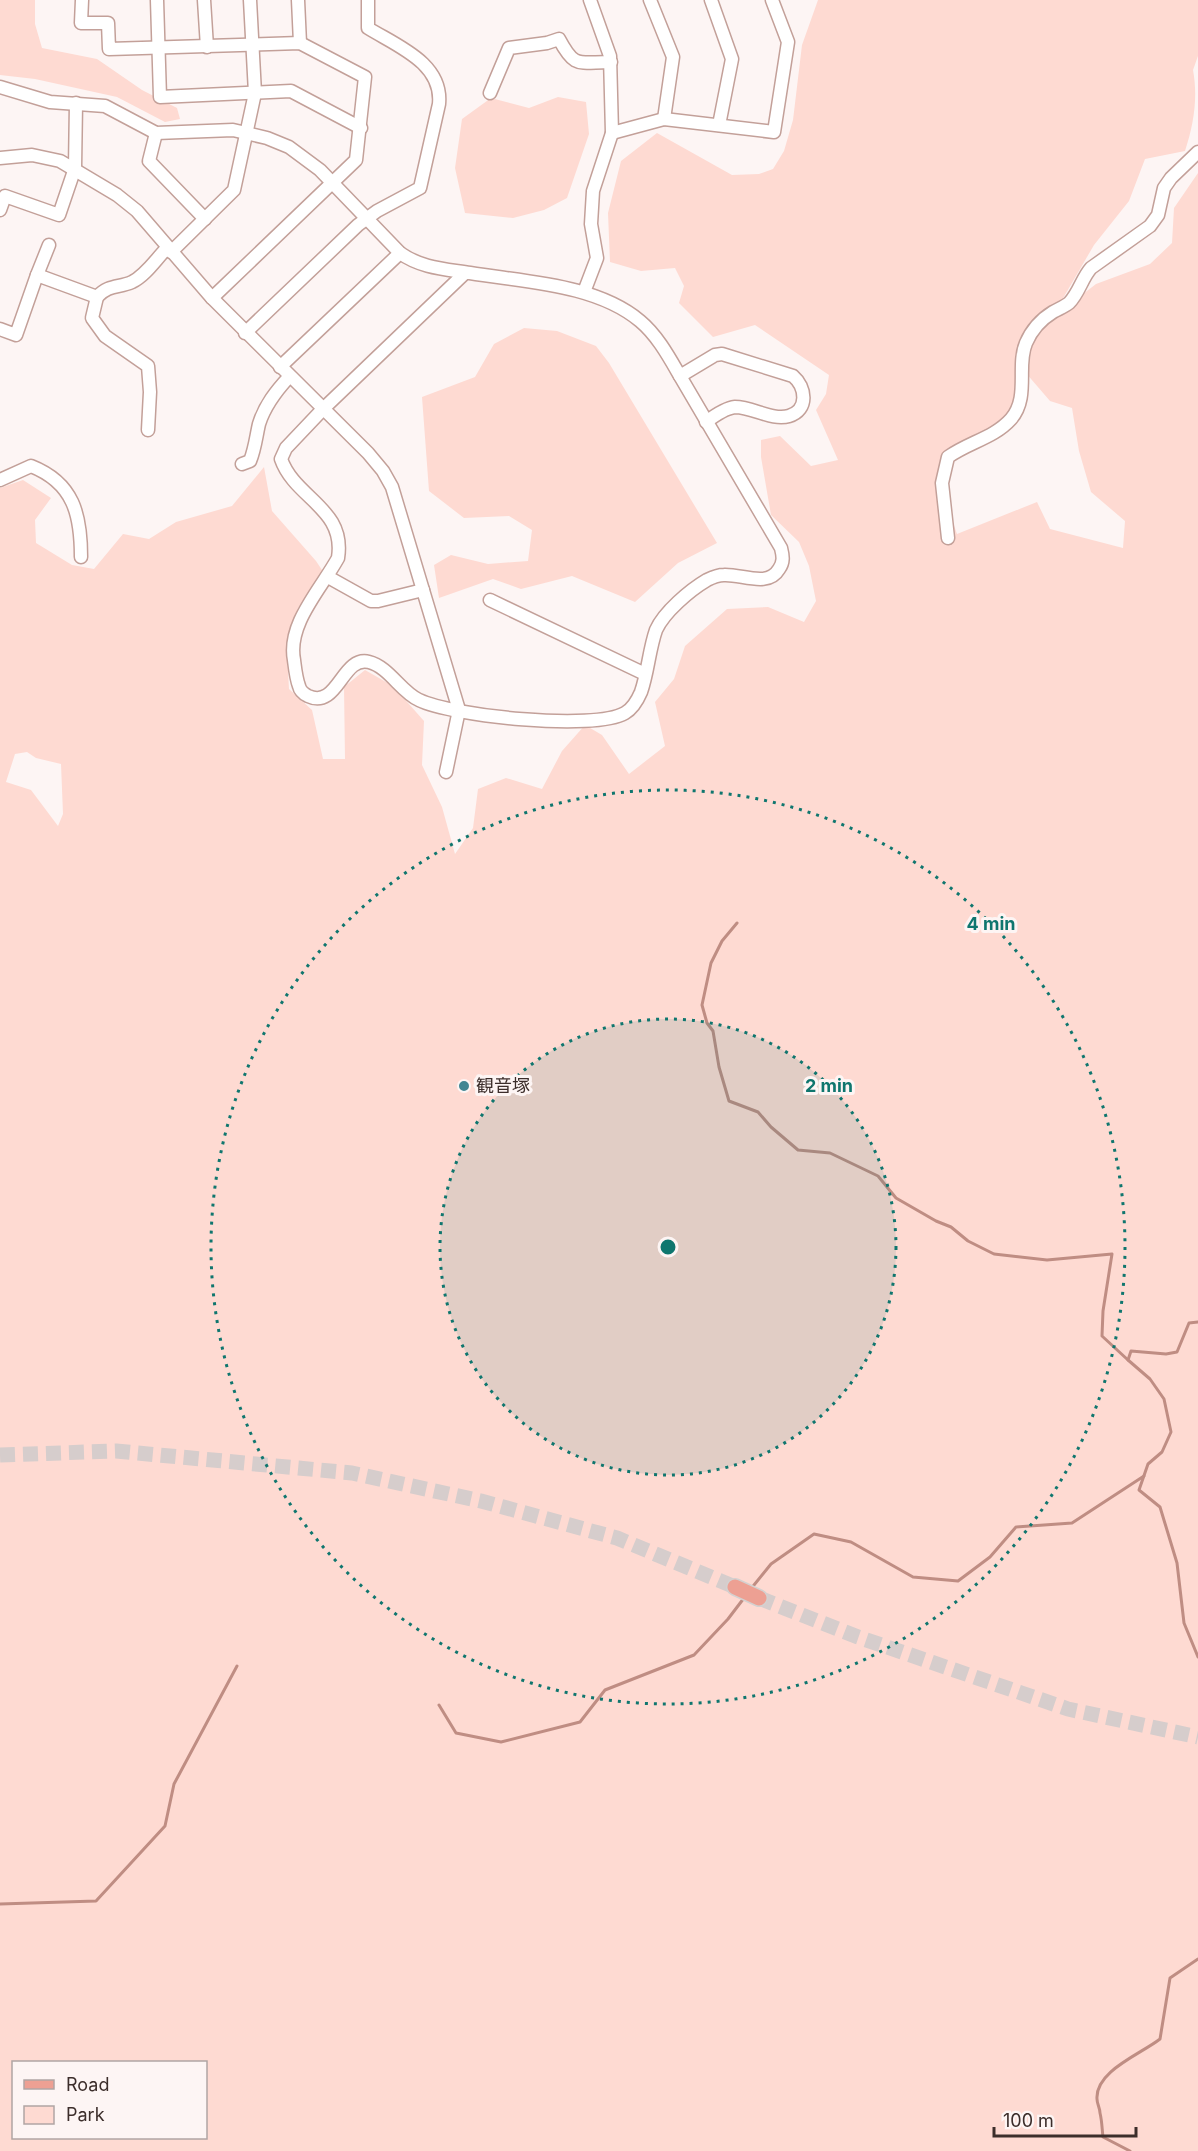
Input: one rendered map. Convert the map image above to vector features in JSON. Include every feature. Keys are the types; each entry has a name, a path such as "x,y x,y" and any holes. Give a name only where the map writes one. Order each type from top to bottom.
{"main road":[{"path":"735,1587 759,1598"}],"street":[{"path":"82,0 81,23 108,23 108,50 300,43 365,77 356,160 212,298"},
{"path":"157,0 160,97 291,91 361,128"},
{"path":"204,0 207,47"},
{"path":"148,430 150,393 148,366 105,336 92,318 98,297 104,289 132,282 144,273 234,190 255,93 250,0"},
{"path":"298,0 300,43"},
{"path":"246,333 367,218 420,188 440,93 438,83 432,73 387,37 368,28 368,0"},
{"path":"584,292 597,258 591,224 593,191 612,133 611,62 590,0"},
{"path":"650,0 673,57 664,119"},
{"path":"711,0 732,59 719,126"},
{"path":"612,133 664,119 774,132 788,42 772,0"},
{"path":"490,93 509,48 547,43 559,39 569,57 576,62 611,62"},
{"path":"0,87 38,100 105,106 156,133 173,134 217,130 247,132 289,147 308,159 400,253 420,265 584,292 606,299 640,321 665,351 783,555 782,565 777,573 769,578 724,575 705,581 667,612 656,632 640,693 625,713 610,719 540,722 514,720 420,701 380,668 370,662 361,661 354,664 332,692 322,698 312,698 303,694 299,687 292,652 293,641 300,620 338,558 340,545 333,522 285,470 281,459 286,448 323,409 465,273"},
{"path":"0,210 5,196 60,215 75,168 76,103"},
{"path":"156,133 149,161 205,219"},
{"path":"948,538 942,483 948,457 959,449 989,437 1012,418 1021,398 1025,346 1033,329 1044,318 1068,303 1083,276 1091,268 1150,226 1158,214 1164,188 1198,152"},
{"path":"0,158 46,156 75,168 137,211 212,298 368,453 388,479 398,504 459,710 446,772"},
{"path":"0,329 16,334 49,245"},
{"path":"242,464 250,461 255,449 259,425 285,372 400,253"},
{"path":"37,275 98,297"},
{"path":"680,376 715,355 730,354 793,376 800,382 804,391 799,410 793,415 783,417 735,407 727,409 706,422"},
{"path":"22,454 31,466 55,478 75,507 80,523 81,557"},
{"path":"0,480 31,466"},
{"path":"327,578 370,601 423,590"},
{"path":"490,600 645,674"}],"green space":[{"path":"0,0 35,0 35,24 42,48 97,59 142,90 177,108 180,119 165,122 117,97 35,79 0,75"},
{"path":"818,0 1198,0 1198,56 1193,70 1194,110 1185,151 1145,159 1129,201 1094,245 1062,300 1065,308 1096,284 1150,264 1172,243 1174,208 1198,173 1198,2151 0,2151 0,488 23,480 51,498 35,520 36,543 72,565 94,569 123,534 149,539 176,522 232,506 264,467 272,511 324,573 298,608 287,653 289,689 312,710 323,759 345,759 344,687 365,670 393,686 424,721 422,765 442,807 455,854 473,828 478,789 506,778 542,789 562,751 585,725 602,735 629,774 665,746 655,702 674,679 685,646 727,609 768,607 804,622 816,601 809,566 799,542 771,515 761,457 761,440 780,436 811,466 838,460 816,410 826,394 829,375 755,325 713,337 679,303 684,286 675,268 641,271 610,262 608,213 621,161 657,133 732,175 759,174 773,169 784,151 793,120 802,45","holes":["1019,365 1050,401 1072,408 1079,451 1091,492 1125,521 1123,548 1050,529 1037,502 957,534 937,477 954,458 1012,422","27,752 36,758 61,764 63,814 58,826 31,790 6,782 15,754"]},
{"path":"558,97 586,102 589,134 567,198 544,210 513,218 465,213 455,168 462,119 491,98 529,108"},
{"path":"524,328 557,331 596,346 609,363 717,543 678,563 635,602 572,576 521,589 493,579 439,598 434,565 451,555 488,564 528,561 532,530 509,516 464,518 429,491 422,397 475,377 494,344"}],"waterway":[{"path":"737,923 722,941 711,963 702,1005 707,1023 713,1031 719,1067 729,1101 758,1112 771,1127 798,1150 830,1153 878,1176 896,1198 951,1227 968,1241 994,1254 1047,1260 1112,1254 1103,1311 1102,1336 1128,1360"},
{"path":"1198,1322 1189,1323 1177,1352 1166,1354 1131,1351 1128,1360 1150,1379 1164,1399 1171,1432 1162,1452 1148,1464 1139,1490 1160,1507 1177,1563 1184,1623 1198,1657"},
{"path":"750,1590 771,1564 814,1534 851,1542 913,1577 958,1581 990,1557 1016,1527 1072,1523 1144,1476"},
{"path":"439,1705 456,1733 501,1742 580,1722 605,1690 694,1655 728,1619 744,1598"},
{"path":"0,1904 96,1901 165,1826 174,1784 237,1666"},
{"path":"1130,2151 1103,2137 1097,2101 1098,2089 1111,2072 1160,2039 1170,1978 1198,1959"}],"tunnel":[{"path":"0,1455 116,1451 352,1473 481,1501 617,1538 735,1587"},
{"path":"759,1598 858,1637 1068,1709 1198,1737"}],"place":[{"name":"観音塚","path":"464,1086"}]}
